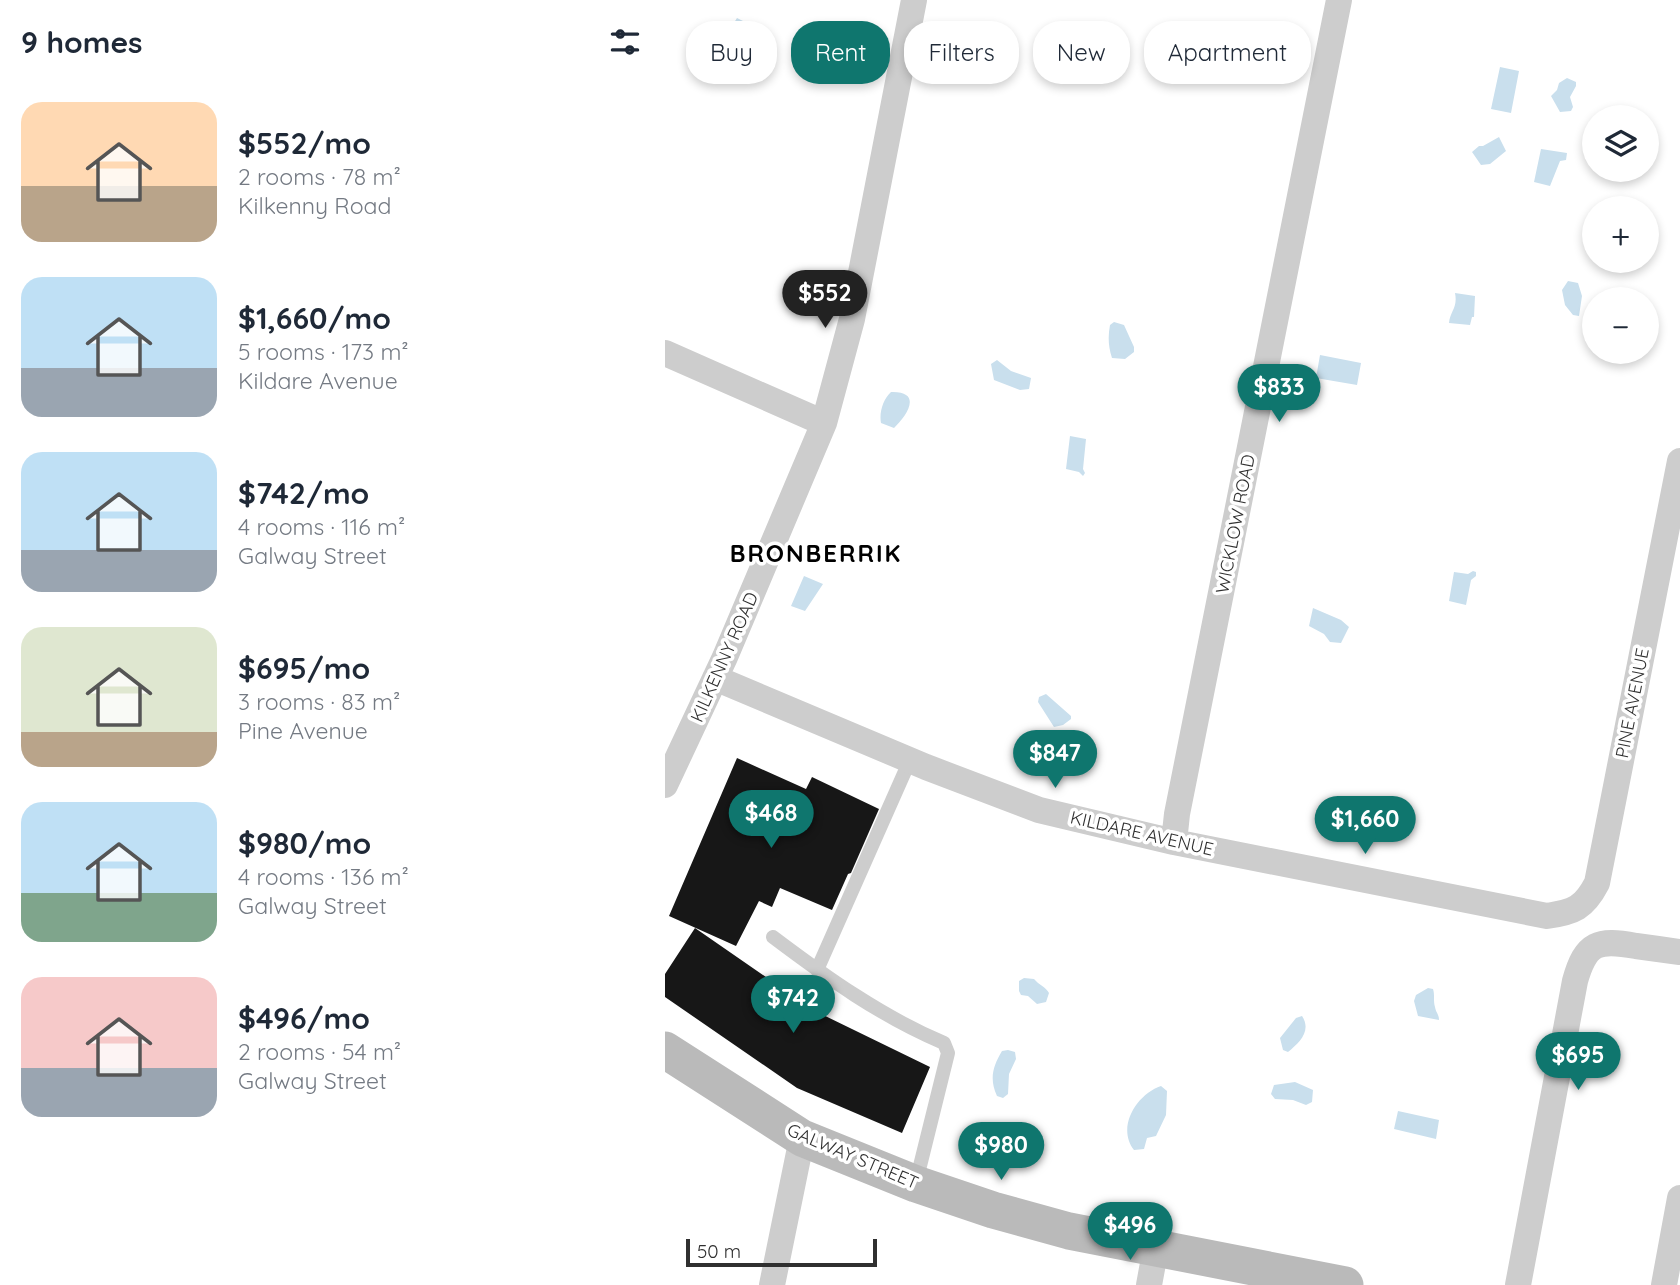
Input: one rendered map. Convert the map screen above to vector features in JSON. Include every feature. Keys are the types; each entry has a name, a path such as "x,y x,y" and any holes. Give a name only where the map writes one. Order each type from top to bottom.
{"street":[{"name":"KILKENNY ROAD","path":"665,785 716,678 824,423 852,319 914,0"},
{"name":"WICKLOW ROAD","path":"1174,842 1177,814 1339,0"},
{"path":"665,353 824,423"},
{"name":"PINE AVENUE","path":"1547,916 1569,912 1578,907 1589,899 1597,883 1668,583 1680,461"},
{"name":"KILDARE AVENUE","path":"716,678 910,760 1039,810 1174,842 1547,916"},
{"path":"1518,1285 1580,962 1595,947 1611,941 1680,952"},
{"name":"GALWAY STREET","path":"665,1050 801,1138 916,1184 993,1210 1069,1231 1345,1285"},
{"path":"772,1285 801,1138"},
{"path":"1664,1285 1680,1199"},
{"path":"1149,1285 1157,1247"}],"lane":[{"path":"817,970 910,760"},
{"path":"773,937 817,970 910,1028 944,1042 948,1053 916,1184"}],"water":[{"path":"1500,67 1519,71 1511,113 1491,109"},
{"path":"1567,78 1576,82 1570,97 1573,107 1571,111 1560,112 1551,96 1559,83"},
{"path":"1499,137 1506,151 1490,164 1481,165 1472,152"},
{"path":"1541,149 1567,153 1566,160 1560,161 1550,186 1534,182"},
{"path":"1568,281 1578,283 1582,296 1579,316 1573,315 1565,305 1562,290"},
{"path":"1455,293 1475,296 1474,317 1470,325 1449,323"},
{"path":"1114,322 1124,325 1134,347 1134,352 1125,359 1112,358 1109,333 1110,325"},
{"path":"1320,355 1361,363 1357,385 1316,378"},
{"path":"997,360 1011,371 1031,378 1029,389 1020,390 994,380 991,364"},
{"path":"891,392 901,393 910,400 907,412 894,428 881,423 881,411"},
{"path":"1070,436 1086,439 1083,476 1079,472 1066,469"},
{"path":"1473,571 1476,576 1471,580 1466,605 1449,601 1454,572 1468,574"},
{"path":"804,576 823,584 805,611 791,606"},
{"path":"1313,608 1341,620 1349,627 1341,643 1330,642 1324,634 1309,626"},
{"path":"1046,694 1071,716 1063,725 1054,727 1038,702 1039,697"},
{"path":"1024,978 1034,979 1046,989 1049,993 1046,1002 1037,1004 1028,996 1021,995 1019,981"},
{"path":"1428,988 1433,989 1439,1020 1418,1016 1414,1001 1416,995"},
{"path":"1302,1016 1306,1027 1303,1036 1288,1052 1283,1050 1280,1038 1296,1018"},
{"path":"1002,1051 1015,1052 1016,1059 1009,1074 1008,1094 1003,1098 997,1096 993,1073"},
{"path":"1295,1082 1313,1090 1312,1102 1306,1105 1293,1100 1275,1099 1271,1094 1274,1085"},
{"path":"1161,1086 1167,1091 1166,1115 1156,1136 1147,1138 1144,1149 1134,1150 1127,1131 1132,1112 1144,1096"},
{"path":"1398,1111 1439,1120 1436,1139 1394,1129"}],"building":[{"path":"737,758 806,789 812,777 879,809 832,910 780,888 772,907 759,901 736,946 669,916"},
{"path":"695,928 815,1011 930,1067 902,1133 797,1088 665,997 665,974"}],"district":[{"name":"BRONBERRIK","path":"816,553"}]}
